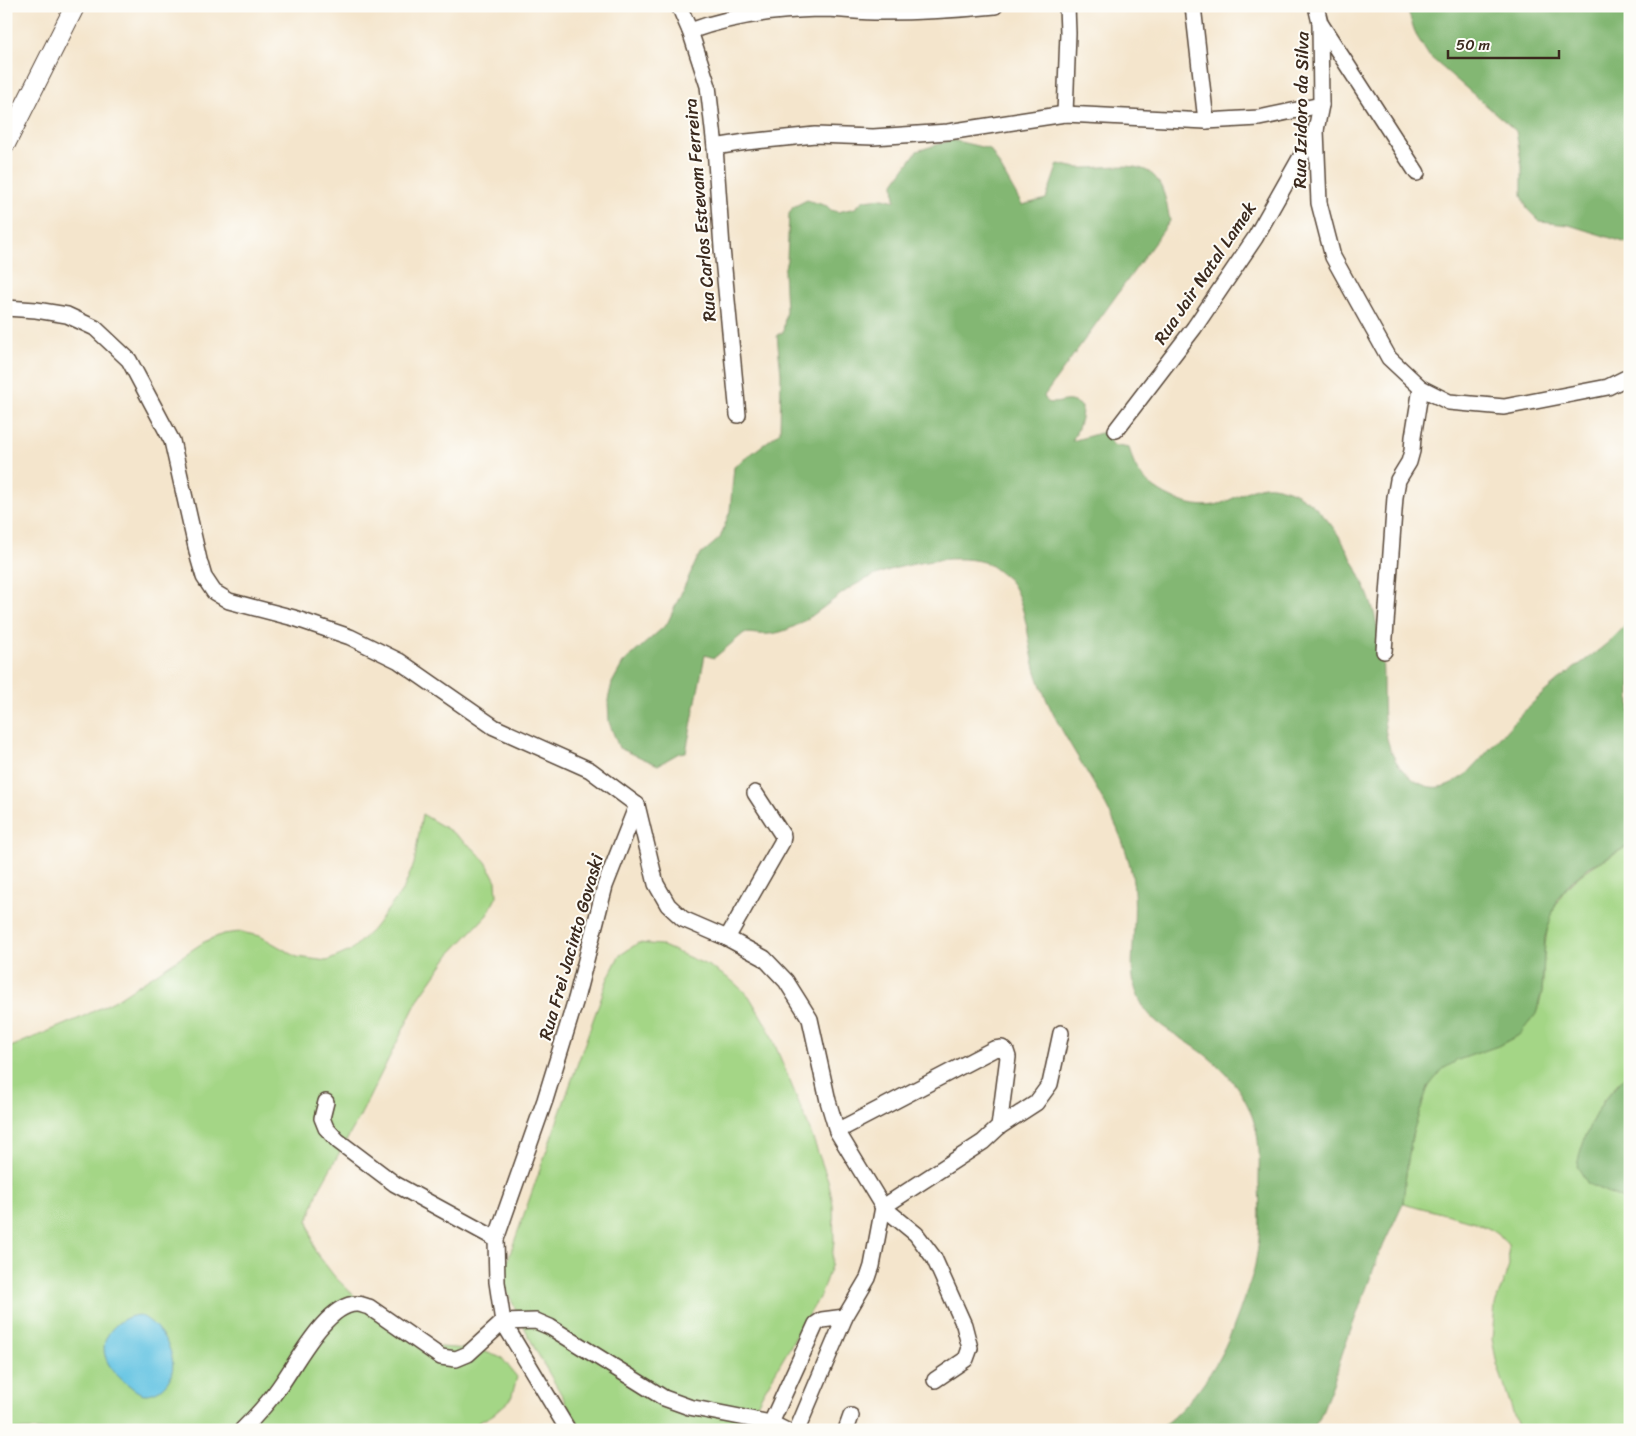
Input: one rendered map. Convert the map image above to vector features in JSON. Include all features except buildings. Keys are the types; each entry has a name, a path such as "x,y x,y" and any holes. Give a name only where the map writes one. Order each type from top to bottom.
{"main road":[{"path":"6,142 75,6"}],"street":[{"name":"Rua Carlos Estevam Ferreira","path":"679,6 690,31 708,86 716,147 722,248 738,415"},
{"path":"690,31 716,22 772,12 820,9 878,12 961,10 994,6"},
{"path":"1065,114 1067,6"},
{"path":"1193,6 1206,121"},
{"name":"Rua Izidoro da Silva","path":"1316,6 1320,23 1321,105 1316,130 1318,203 1333,257 1389,358 1421,388 1449,402 1504,407 1608,386 1630,376"},
{"path":"1320,23 1417,173"},
{"path":"716,147 815,135 873,138 948,132 1065,114 1206,121 1259,118 1321,105"},
{"name":"Rua Jair Natal Lamek","path":"1116,430 1194,328 1249,246 1316,130"},
{"path":"6,308 67,315 95,328 129,360 172,441 204,578 214,592 229,602 294,618 350,637 399,661 494,727 590,770 637,805 656,884 668,905 683,919 728,938 764,958 786,981 810,1020 828,1101 837,1131 883,1207 916,1234 934,1258 964,1326 970,1348 966,1358 935,1380"},
{"path":"1384,651 1395,497 1398,480 1409,462 1412,451 1421,388"},
{"path":"728,938 782,842 783,836 754,793"},
{"name":"Rua Frei Jacinto Govaski","path":"568,1430 503,1322 497,1282 496,1239 545,1100 565,1036 605,886 637,805"},
{"path":"796,1430 845,1317 868,1278 883,1207 982,1142 999,1127 1036,1103 1050,1084 1061,1033"},
{"path":"837,1131 994,1049 1002,1048 1006,1051 1008,1057 999,1127"},
{"path":"326,1102 322,1118 326,1128 338,1141 395,1184 496,1239"},
{"path":"242,1430 280,1387 322,1324 341,1310 356,1304 369,1307 441,1358 456,1359 468,1354 503,1322 536,1321 550,1327 664,1398 689,1407 771,1423 785,1430"},
{"path":"771,1423 816,1324 822,1320 845,1317"}],"green space":[{"path":"1406,6 1630,6 1630,244 1569,225 1540,222 1527,209 1522,195 1522,167 1516,131 1429,56 1416,35"},
{"path":"952,140 990,149 1022,205 1046,199 1058,164 1075,168 1120,166 1140,168 1148,171 1155,177 1163,192 1170,221 1044,396 1047,402 1072,401 1082,407 1079,425 1072,441 1107,431 1112,445 1129,448 1134,464 1141,475 1160,492 1171,498 1196,505 1208,506 1225,502 1259,487 1272,486 1284,489 1307,500 1326,518 1341,539 1370,599 1382,657 1383,707 1387,740 1401,768 1414,780 1429,787 1442,787 1455,782 1468,773 1537,699 1558,680 1611,640 1630,620 1630,845 1589,867 1571,882 1557,899 1545,937 1542,991 1536,1014 1519,1035 1498,1046 1458,1060 1443,1069 1428,1087 1412,1135 1403,1203 1378,1257 1342,1354 1333,1384 1319,1419 1312,1430 1158,1430 1188,1402 1211,1372 1236,1321 1251,1280 1258,1250 1260,1212 1258,1140 1255,1125 1244,1098 1227,1075 1217,1064 1166,1029 1152,1017 1141,1002 1136,991 1132,969 1134,886 1122,840 1099,793 1058,724 1047,700 1034,664 1023,611 1014,588 1008,579 983,562 950,559 917,563 896,568 855,585 792,628 769,634 744,633 714,658 705,655 686,752 679,753 658,765 619,748 609,722 608,700 612,683 623,663 667,624 698,557 720,538 730,511 734,467 780,432 781,374 777,335 783,332 786,310 784,271 787,260 789,214 793,207 807,200 827,206 831,210 838,212 855,208 864,200 883,198 895,201 894,183 917,151"},
{"path":"422,814 449,830 474,849 486,862 496,881 497,896 487,915 449,955 419,998 358,1120 319,1189 308,1221 315,1251 335,1277 372,1313 428,1346 480,1350 502,1358 517,1377 511,1399 494,1414 465,1430 6,1430 6,1049 80,1018 114,1001 204,942 223,934 240,932 260,936 297,957 327,961 350,951 372,930 403,890 414,864"},
{"path":"1630,845 1630,1073 1618,1083 1603,1101 1591,1123 1588,1184 1619,1197 1630,1204 1630,1430 1519,1430 1497,1364 1492,1339 1495,1305 1509,1266 1508,1245 1498,1233 1475,1222 1403,1203 1409,1151 1425,1093 1444,1068 1465,1057 1508,1040 1518,1034 1535,1014 1542,993 1547,934 1551,915 1558,900 1580,876"},
{"path":"638,943 661,945 709,966 731,980 749,996 768,1028 808,1125 828,1180 833,1204 834,1242 831,1266 820,1296 763,1393 746,1430 582,1430 535,1349 501,1279 608,978 619,956"},
{"path":"1630,1073 1630,1204 1619,1197 1588,1184 1577,1166 1584,1140 1595,1115 1610,1093"}],"water":[{"path":"139,1315 156,1327 169,1346 172,1357 173,1368 170,1378 161,1388 148,1394 138,1392 126,1383 109,1365 104,1351 104,1344 112,1329 121,1321"}]}
